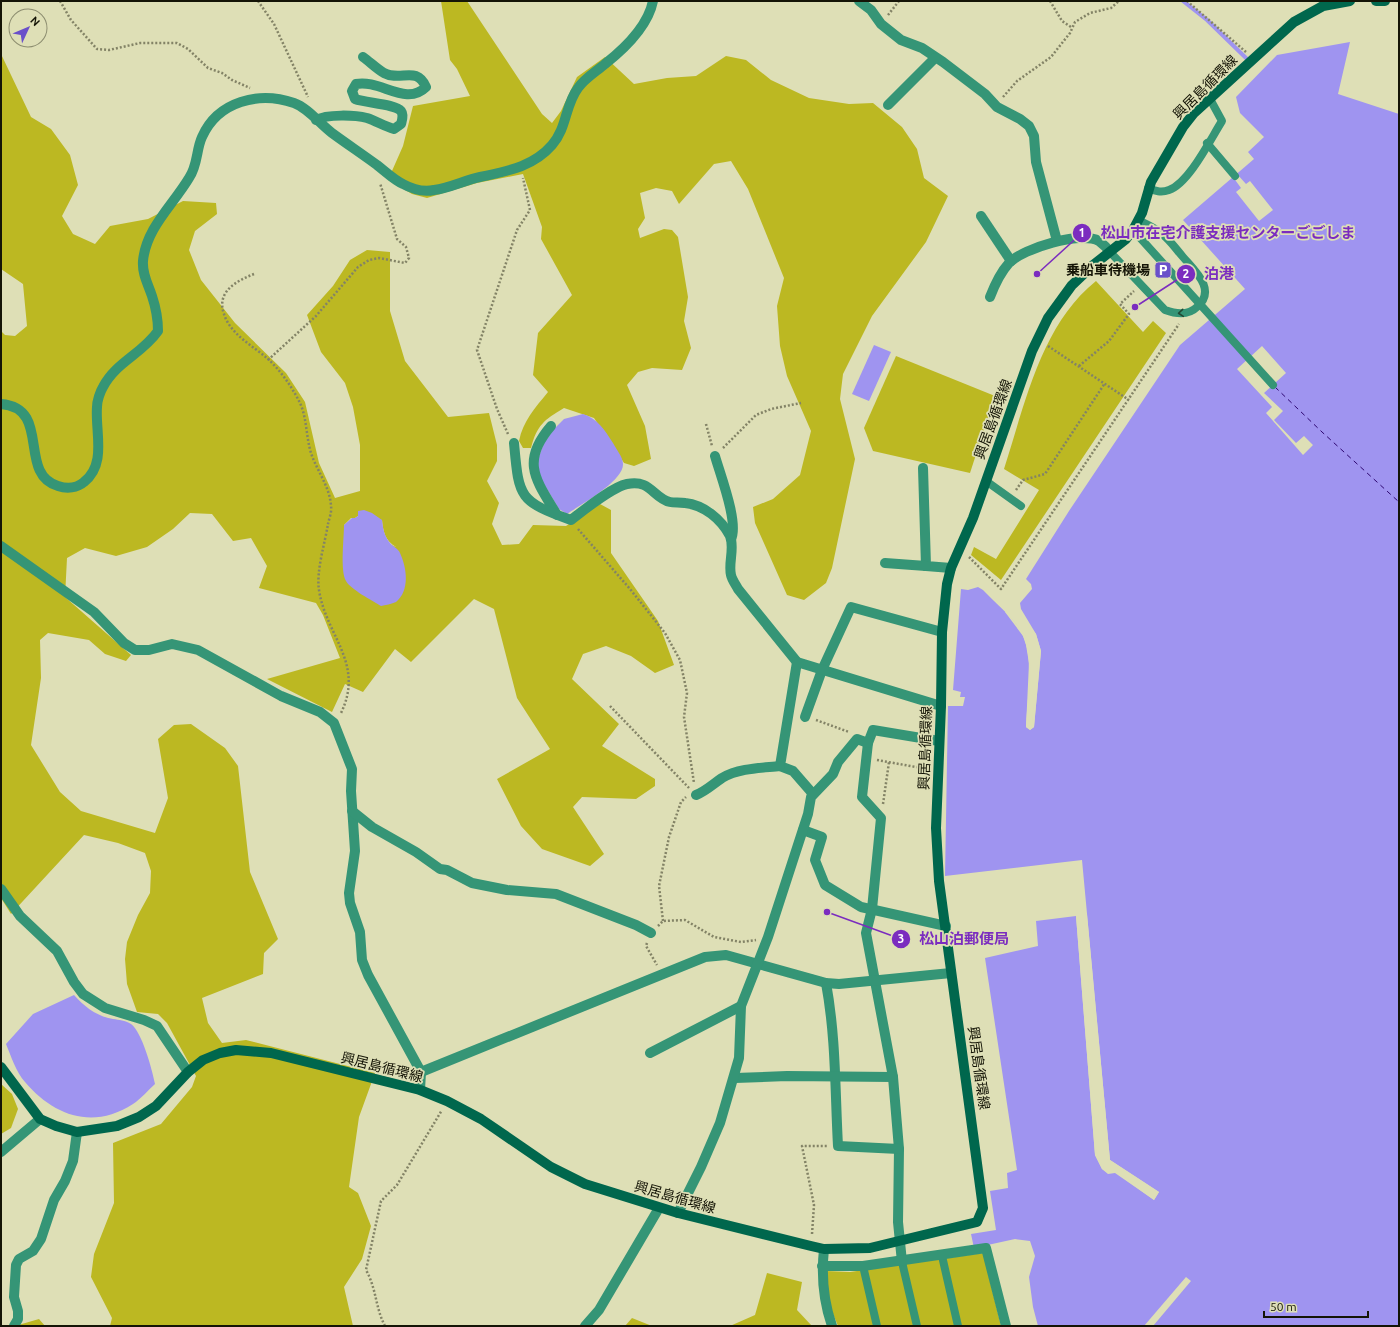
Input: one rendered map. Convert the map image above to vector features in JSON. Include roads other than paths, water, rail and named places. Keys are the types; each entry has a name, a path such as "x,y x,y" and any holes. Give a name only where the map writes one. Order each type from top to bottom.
{"main road":[{"name":"興居島循環線","path":"40,1119 56,1126 78,1132 117,1126 139,1117 156,1106 188,1072 203,1060 220,1053 236,1050 250,1050 271,1053 420,1090 447,1101 481,1119 566,1176 585,1184 659,1208 811,1246 824,1249 870,1248 901,1253 977,1222 983,1208 939,881 936,828 940,741 942,632 947,584 951,568 973,518 1038,339 1051,313 1072,286 1126,239 1133,230 1142,213 1148,188 1183,127 1210,99 1294,22 1323,6 1344,1"},
{"path":"1376,1 1385,1"},
{"path":"1,1067 40,1119"}],"street":[{"path":"1,404 20,409 29,420 37,463 46,478 57,486 72,488 83,483 92,476 96,464 98,449 97,406 103,388 113,372 143,350 158,331 158,316 144,277 143,262 146,247 159,219 189,178 196,165 198,148 202,136 212,121 225,108 240,100 263,98 297,104 316,120 402,184 419,190 434,190 481,176 521,168 552,146 563,130 572,99 579,86 628,43 643,22 653,1"},
{"path":"859,1 871,10 881,24 901,40 922,48 985,94 995,104 1029,126 1034,136 1036,162 1056,241"},
{"path":"316,120 321,117 346,116 367,118 394,129 401,124 403,116 401,111 396,108 366,103 355,99 352,91 356,84 364,82 409,96 419,94 426,87 422,79 415,75 399,76 385,74 363,57"},
{"path":"888,105 935,58"},
{"path":"981,216 1011,261"},
{"path":"990,297 1000,273 1011,261 1030,250 1056,241 1082,238 1098,241 1110,252"},
{"path":"552,426 542,437 534,453 533,468 540,485 557,515"},
{"path":"514,443 518,481 526,499 536,506 571,520 616,489 625,484 638,482 669,502 685,503 700,507 715,517 725,528 731,538"},
{"path":"715,456 731,513 733,533 731,538 731,576 738,589 797,662 941,706"},
{"path":"923,468 926,566"},
{"path":"1,546 94,612 124,643 136,650 149,650 172,644 198,650 281,696 320,712 334,723 352,769 351,791 355,851 349,893 350,903 360,932 362,960 368,975 421,1072 420,1090"},
{"path":"885,563 951,568"},
{"path":"805,717 822,670 851,607 942,632"},
{"path":"780,766 797,662"},
{"path":"901,1253 898,1222 899,1149 893,1077 866,933 872,910 881,818 862,797 868,743 872,730 940,741"},
{"path":"678,1213 701,1167 720,1123 734,1078 741,1047 741,1006 768,938 813,794 833,774 838,762 856,739 868,743"},
{"path":"696,795 707,791 727,776 748,770 780,766 793,771 813,794"},
{"path":"352,811 372,827 416,852 440,869 447,870 472,883 507,890 556,894 636,925 650,933"},
{"path":"803,830 822,837 815,860 825,885 861,907 946,926"},
{"path":"1,888 20,916 57,951 74,982 83,994 105,1008 144,1020 157,1026 188,1072"},
{"path":"421,1072 664,975 705,957 726,955 826,983 839,984 952,973"},
{"path":"826,983 832,1018 835,1049 834,1076 838,1146 899,1149"},
{"path":"650,1053 741,1006"},
{"path":"734,1078 787,1076 893,1077"},
{"path":"1,1152 40,1119"},
{"path":"14,1326 18,1319 18,1311 14,1297 16,1266 19,1260 33,1251 41,1239 54,1200 65,1181 72,1161 78,1132"},
{"path":"585,1326 600,1310 659,1208"},
{"path":"822,1266 863,1266 901,1253 942,1256 986,1248 1006,1326"},
{"path":"824,1249 822,1266 824,1305 832,1326"}],"lane":[{"path":"1148,188 1158,192 1170,190 1184,180 1222,121 1210,99"},
{"path":"1207,143 1235,176"},
{"path":"1110,252 1165,310 1176,314 1186,313 1195,309 1203,302 1206,290 1202,279 1162,233 1138,220"},
{"path":"1133,230 1200,304 1213,316 1274,385"},
{"path":"986,481 1022,506"},
{"path":"901,1253 918,1326"},
{"path":"942,1256 958,1326"},
{"path":"863,1266 876,1326"}],"waterway":[{"path":"1183,1 1207,20 1246,58"}],"place":[{"name":"乗船車待機場","path":"1163,270"},
{"name":"松山市在宅介護支援センターごごしま","path":"1037,274"},
{"name":"泊港","path":"1135,307"},
{"name":"松山泊郵便局","path":"827,912"}]}
